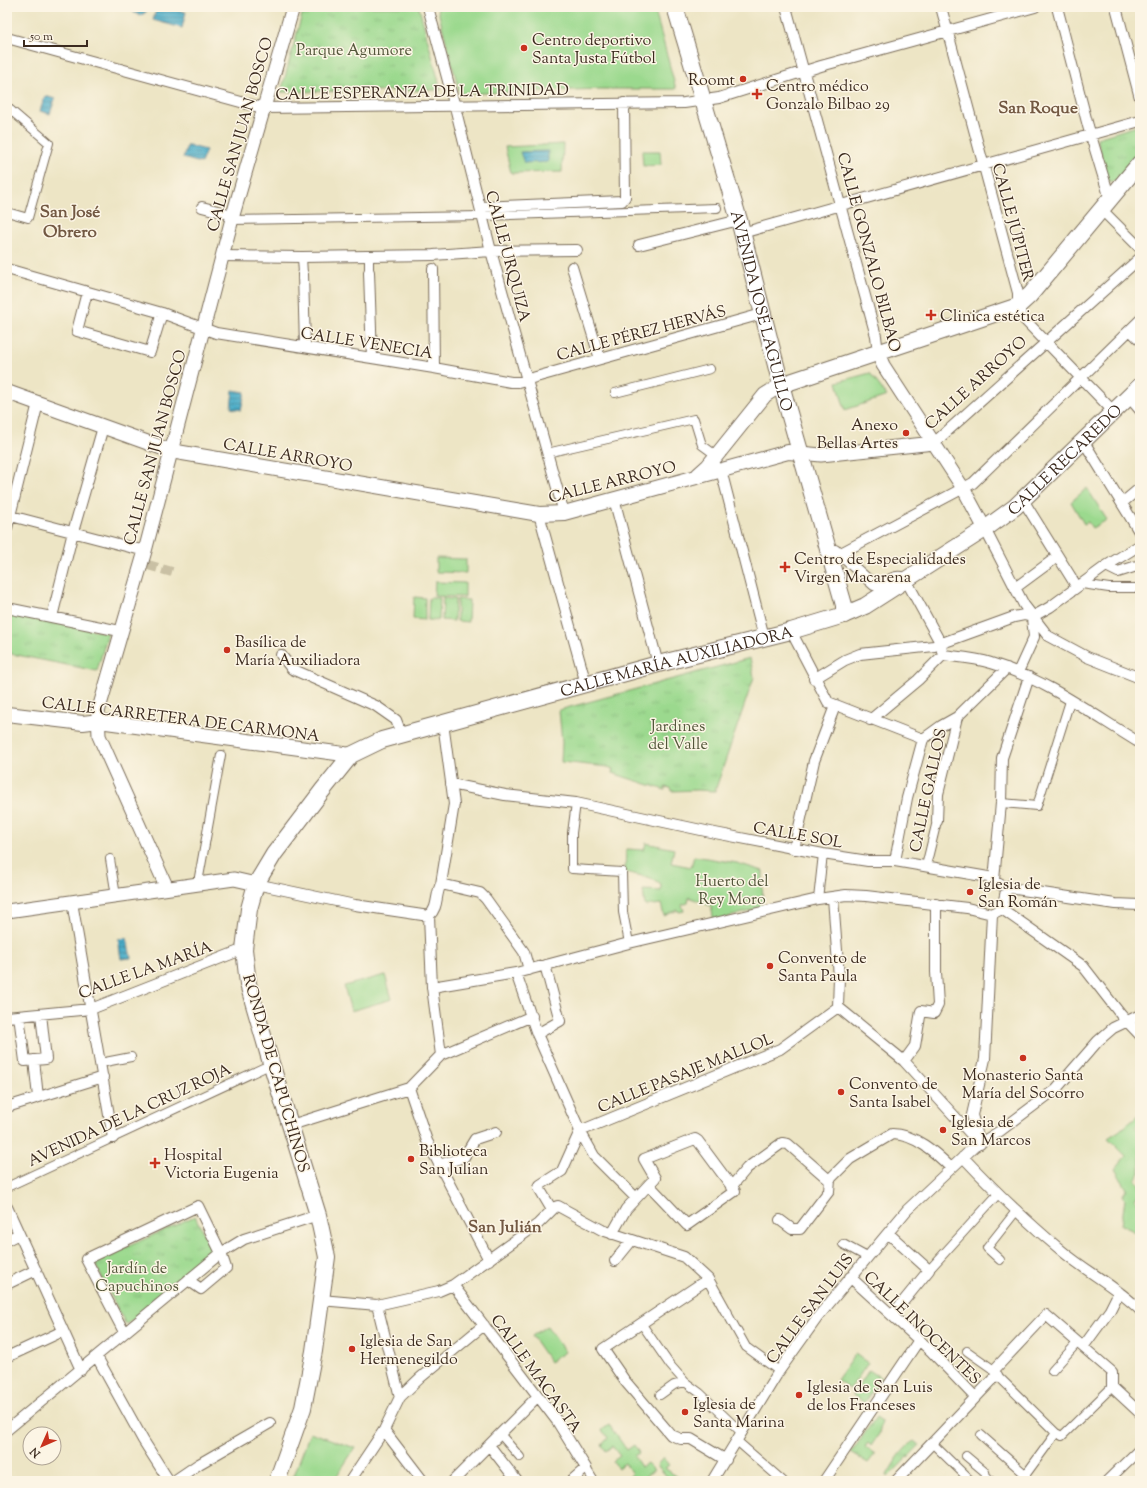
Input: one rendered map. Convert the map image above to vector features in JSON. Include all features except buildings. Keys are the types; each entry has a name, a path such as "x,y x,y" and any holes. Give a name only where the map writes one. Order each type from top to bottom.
{"main road":[{"name":"AVENIDA JOSÉ LAGUILLO","path":"675,7 740,227 781,385 844,610"},
{"path":"692,478 708,466 765,395 781,385 1018,306 1030,295 1140,163"},
{"name":"CALLE RECAREDO","path":"985,529 1023,500 1135,391"},
{"name":"CALLE ARROYO","path":"7,392 171,451 539,514 564,513 788,452 800,453"},
{"name":"CALLE MARÍA AUXILIADORA","path":"346,755 401,733 443,723 658,664 791,631 844,610 882,590 985,529"},
{"name":"CALLE CARRETERA DE CARMONA","path":"7,714 84,722 99,721 346,755"},
{"name":"RONDA DE CAPUCHINOS","path":"277,1481 302,1408 327,1257 318,1216 248,984 244,949 249,909 256,884 274,854 346,755"}],"street":[{"name":"CALLE SAN JUAN BOSCO","path":"167,888 99,736 98,712 120,631 144,560 232,218 293,7"},
{"name":"CALLE URQUIZA","path":"428,7 491,251 564,513"},
{"name":"CALLE GONZALO BILBAO","path":"786,7 876,336 878,353 882,365 963,488 985,529"},
{"name":"CALLE JÚPITER","path":"942,7 1018,293 1018,306 1022,317 1114,412"},
{"name":"CALLE ESPERANZA DE LA TRINIDAD","path":"7,38 263,108 455,107 684,103 719,98 804,72 1035,7"},
{"path":"1058,7 1107,203 1106,214 1140,248"},
{"path":"1116,7 1140,98"},
{"path":"481,212 622,201 625,198 624,103"},
{"path":"7,107 49,143 28,218 7,212"},
{"path":"638,245 740,227 840,206 1140,121"},
{"path":"202,207 232,218 717,208"},
{"path":"222,256 302,257 433,255 491,251 577,250"},
{"path":"369,255 372,358"},
{"path":"433,255 434,368"},
{"path":"302,257 305,346"},
{"name":"CALLE ARROYO","path":"800,453 822,455 934,443 1140,258"},
{"path":"572,267 600,359"},
{"name":"CALLE VENECIA","path":"7,269 162,313 216,333 305,346 510,382 527,379"},
{"path":"87,292 77,331 84,334 150,352 162,313"},
{"name":"CALLE PÉREZ HERVÁS","path":"527,379 762,314"},
{"path":"839,554 973,483 1140,320"},
{"path":"1130,330 1140,340"},
{"path":"615,393 710,368"},
{"path":"1135,391 1140,410"},
{"path":"7,528 8,516 38,403"},
{"path":"547,454 694,419 702,445 720,452 721,455 764,637"},
{"path":"52,617 73,532 103,427"},
{"path":"1084,442 1140,533"},
{"path":"1122,503 1140,488"},
{"path":"614,499 658,664"},
{"path":"1023,500 1057,557 1079,585 1109,588 1140,588"},
{"path":"539,514 586,684"},
{"path":"8,516 73,532 144,560"},
{"path":"985,529 1015,588 1032,617 1048,636 1087,657 1140,678"},
{"path":"826,542 871,583 882,590"},
{"path":"814,678 845,660 860,654 941,644 1024,615 1032,617 1050,607 1106,566 1140,545"},
{"path":"1015,588 1057,557"},
{"path":"1106,566 1118,572 1140,565"},
{"path":"901,578 941,644 943,654"},
{"path":"7,608 120,631"},
{"path":"1018,672 1034,637 1032,617"},
{"path":"791,631 814,678 828,702 870,720 923,739"},
{"path":"943,654 989,662 1018,672 1029,677 1140,743"},
{"path":"870,720 918,680 943,654"},
{"path":"281,655 292,669 376,706 396,720 401,733"},
{"name":"CALLE GALLOS","path":"926,866 937,821 938,794 957,717 1007,668"},
{"path":"994,880 1001,803 1002,758 1029,677"},
{"path":"1001,803 1037,806 1070,701"},
{"path":"794,849 814,761 835,706"},
{"path":"895,861 906,798 923,739 957,717"},
{"path":"429,916 436,910 437,892 441,884 454,804 443,723"},
{"path":"199,877 222,755"},
{"name":"CALLE SOL","path":"451,784 505,795 576,803 653,821 794,849 868,861 895,861 988,877 1011,888 1115,904 1140,905"},
{"path":"576,803 572,833 572,869 622,872 623,912 629,943"},
{"path":"818,899 823,854"},
{"path":"110,859 116,896"},
{"path":"7,911 234,879 277,889 429,916"},
{"path":"441,884 480,893 486,899 524,952 529,970"},
{"path":"1006,912 1011,888"},
{"path":"432,987 516,973 545,965 581,958 629,943 818,899 846,895 866,896 968,908 992,914 1006,912 1083,966 1140,1035"},
{"path":"833,898 839,977 838,1007 904,1061 983,1142"},
{"path":"72,902 112,1138"},
{"path":"904,1061 915,1046 921,1011 934,1013 938,1005 936,972 936,904"},
{"path":"983,1142 972,1121 972,1115 985,1059 992,914"},
{"path":"429,916 432,987 441,1055"},
{"name":"CALLE LA MARÍA","path":"7,1017 91,1008 244,949"},
{"path":"537,1034 560,1021 545,965"},
{"path":"516,973 537,1034 580,1131 594,1156 636,1198"},
{"name":"CALLE PASAJE MALLOL","path":"580,1131 780,1050 838,1007"},
{"path":"19,1016 25,1061 46,1059 41,1014"},
{"name":"CALLE SAN LUIS","path":"712,1481 779,1371 817,1318 906,1210 963,1157 1056,1089 1098,1041 1113,1028 1140,1015"},
{"path":"291,1126 409,1088 441,1055 532,1016"},
{"path":"100,1063 131,1057"},
{"path":"34,1060 38,1097"},
{"name":"AVENIDA DE LA CRUZ ROJA","path":"7,1187 263,1068"},
{"path":"7,1107 103,1078"},
{"path":"409,1088 427,1141 489,1260"},
{"path":"552,1210 539,1188 540,1185 562,1171 580,1131"},
{"path":"439,1165 464,1157 475,1139 496,1132"},
{"path":"780,1220 792,1229 800,1229 829,1192 830,1179 850,1159 892,1134 898,1134 921,1143 951,1168"},
{"path":"612,1234 626,1208 649,1185 655,1176 644,1159 695,1139 698,1141 734,1193 687,1225 649,1185"},
{"path":"731,1187 747,1168 782,1143 788,1144 825,1177 830,1179"},
{"path":"963,1157 998,1194 1062,1251 1120,1292 1140,1310"},
{"path":"893,1314 929,1270 998,1194"},
{"path":"124,1332 86,1259 198,1206 221,1253 226,1268 201,1290 188,1280"},
{"path":"321,1300 377,1305 440,1291 453,1286 538,1224 558,1206 612,1234 684,1257 708,1279 746,1347 779,1371"},
{"path":"7,1207 81,1370"},
{"path":"1000,1260 987,1248 1017,1210"},
{"path":"7,1430 221,1253 244,1239 318,1216"},
{"path":"888,1233 929,1270"},
{"path":"7,1240 19,1234"},
{"path":"615,1261 632,1240"},
{"path":"843,1244 867,1257"},
{"path":"7,1284 36,1270"},
{"name":"CALLE INOCENTES","path":"850,1277 893,1314 975,1398"},
{"path":"708,1279 603,1349 649,1404 671,1435 681,1439 691,1439 726,1460"},
{"name":"CALLE MACASTA","path":"453,1286 557,1421 594,1481"},
{"path":"1052,1371 1081,1344 1110,1310 1120,1292"},
{"path":"377,1305 400,1397"},
{"path":"896,1481 933,1444 975,1398 996,1372 1046,1315 1112,1372 1112,1387 1062,1436 1056,1433 996,1372 966,1351"},
{"path":"641,1323 670,1365 685,1382 700,1393 783,1481"},
{"path":"350,1481 384,1430 400,1397 420,1378 484,1325"},
{"path":"7,1357 63,1330"},
{"path":"824,1481 919,1340"},
{"path":"97,1357 143,1440 174,1480 190,1481"},
{"path":"660,1395 674,1385 685,1382"},
{"path":"1112,1387 1140,1413"},
{"path":"453,1481 538,1396"},
{"path":"174,1480 198,1464 270,1423"},
{"path":"384,1430 423,1481"},
{"path":"981,1436 1023,1478 1056,1433"},
{"path":"500,1434 520,1457"},
{"path":"933,1444 971,1481"},
{"path":"489,1445 517,1481"},
{"path":"1107,1481 1140,1449"},
{"path":"966,1456 985,1472 987,1479"},
{"path":"570,1481 586,1468"}],"green space":[{"name":"Parque Agumore","path":"304,7 419,7 441,90 281,92"},
{"name":"Centro deportivo Santa Justa Fútbol","path":"437,7 654,7 676,89 600,89 460,94"},
{"path":"1140,125 1140,158 1120,182 1108,181 1097,138"},
{"path":"563,144 562,172 511,173 505,147"},
{"path":"642,151 660,151 661,165 643,166"},
{"path":"870,373 887,396 845,410 837,382"},
{"path":"1087,488 1107,520 1092,528 1088,522 1084,524 1071,502"},
{"path":"436,558 466,559 466,573 436,572"},
{"path":"435,582 465,583 465,597 434,596"},
{"path":"414,597 425,598 425,620 413,619"},
{"path":"429,598 440,598 439,620 428,620"},
{"path":"443,598 455,599 454,621 442,620"},
{"path":"457,599 469,600 468,622 457,621"},
{"path":"7,613 108,633 97,671 7,653"},
{"name":"Jardines del Valle","path":"750,658 754,677 715,791 672,791 671,788 665,787 665,790 612,773 613,769 608,767 561,762 562,742 559,710"},
{"name":"Huerto del Rey Moro","path":"646,843 674,849 671,863 691,867 694,856 737,863 763,871 762,908 714,921 711,906 689,897 688,903 682,905 684,911 679,912 678,910 664,916 661,904 645,906 643,890 661,891 661,885 651,878 625,872 626,849 644,850"},
{"path":"385,975 392,999 351,1011 344,986"},
{"path":"1140,1113 1140,1122 1135,1127 1140,1131 1140,1173 1135,1180 1140,1184 1140,1192 1135,1199 1140,1204 1140,1234 1121,1225 1125,1199 1122,1196 1127,1189 1115,1169 1126,1156 1108,1138 1119,1131"},
{"name":"Jardín de Capuchinos","path":"195,1216 213,1252 126,1325 94,1262"},
{"path":"547,1326 565,1352 550,1362 532,1336"},
{"path":"855,1354 868,1363 850,1389 837,1380"},
{"path":"869,1370 881,1378 864,1403 853,1395"},
{"path":"876,1417 882,1421 879,1434 871,1446 868,1443 865,1447 875,1454 868,1463 851,1453"},
{"path":"609,1425 627,1450 634,1445 639,1453 634,1456 641,1467 647,1463 654,1470 639,1481 627,1481 626,1479 632,1474 625,1463 618,1468 613,1461 620,1456 612,1446 606,1451 602,1445 608,1438 602,1430"},
{"path":"310,1432 355,1448 336,1477 327,1481 292,1481"},
{"path":"915,1441 920,1445 888,1477 887,1475 899,1456 906,1447"},
{"path":"663,1458 669,1465 665,1468 677,1477 674,1481 668,1478 657,1465"}],"water":[{"path":"132,7 147,7 146,12 140,16 133,12"},
{"path":"157,7 165,7 186,12 182,28 153,20"},
{"path":"45,96 55,99 50,114 40,111"},
{"path":"187,145 206,150 201,163 183,158"},
{"path":"548,151 548,162 524,163 520,152"},
{"path":"233,390 245,392 241,410 231,408"},
{"path":"127,938 131,958 121,959 118,939"}],"tunnel":[{"path":"148,565 172,572"}],"place":[{"name":"Centro deportivo Santa Justa Fútbol","path":"524,48"},
{"name":"Roomt","path":"743,79"},
{"name":"Centro médico Gonzalo Bilbao 29","path":"757,94"},
{"name":"Clinica estética","path":"931,315"},
{"name":"Anexo Bellas Artes","path":"906,433"},
{"name":"Centro de Especialidades Virgen Macarena","path":"785,567"},
{"name":"Basílica de María Auxiliadora","path":"227,650"},
{"name":"Iglesia de San Román","path":"970,892"},
{"name":"Convento de Santa Paula","path":"770,966"},
{"name":"Monasterio Santa María del Socorro","path":"1023,1058"},
{"name":"Convento de Santa Isabel","path":"841,1092"},
{"name":"Iglesia de San Marcos","path":"943,1130"},
{"name":"Biblioteca San Julian","path":"411,1159"},
{"name":"Hospital Victoria Eugenia","path":"155,1163"},
{"name":"Iglesia de San Hermenegildo","path":"352,1349"},
{"name":"Iglesia de San Luis de los Franceses","path":"799,1395"},
{"name":"Iglesia de Santa Marina","path":"685,1412"}],"district":[{"name":"San Roque","path":"1038,107"},
{"name":"San José Obrero","path":"70,221"},
{"name":"San Julián","path":"505,1226"}]}
